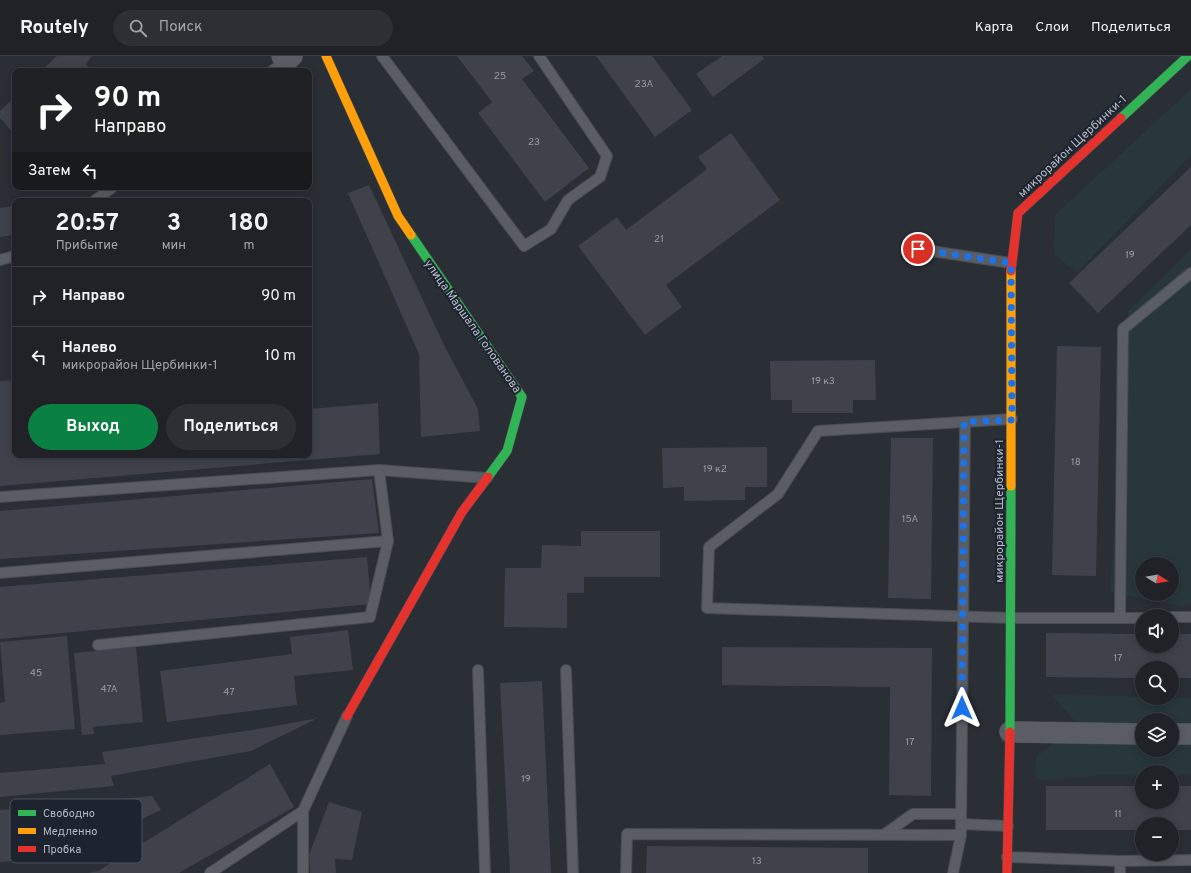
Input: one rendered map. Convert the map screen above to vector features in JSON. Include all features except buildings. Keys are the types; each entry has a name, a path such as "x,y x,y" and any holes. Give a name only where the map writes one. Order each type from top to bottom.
{"street":[{"name":"улица Маршала Голованова","path":"326,56 398,216 522,396 507,450 462,512 347,716"},
{"name":"микрорайон Щербинки-1","path":"1007,873 1011,618 1011,263 1018,213 1188,56"},
{"path":"1010,732 1135,734"},
{"path":"1179,734 1191,734"}],"lane":[{"path":"382,56 524,246 551,229 568,200 600,177 608,156 539,56"},
{"path":"98,198 109,190"},
{"path":"918,249 1011,263"},
{"path":"0,260 12,257"},
{"path":"1120,618 1123,329 1191,273"},
{"path":"1012,420 818,431 778,494 709,547 707,608 963,617 1135,618"},
{"path":"954,873 961,835 964,422"},
{"path":"0,497 379,470 486,478"},
{"path":"98,645 370,617 388,541 379,470"},
{"path":"0,573 388,541"},
{"path":"1179,617 1191,617"},
{"path":"478,670 484,873"},
{"path":"566,670 573,873"},
{"path":"303,873 303,811 347,716"},
{"path":"210,873 303,811"},
{"path":"885,834 913,814 1008,826"},
{"path":"626,873 627,834 961,835"},
{"path":"1007,857 1120,861 1191,860"},
{"path":"1120,861 1120,873"}],"shaded area":[{"path":"1191,89 1191,155 1077,273 1054,254 1055,215"},
{"path":"1191,249 1191,605 1182,606 1156,601 1179,601 1179,557 1135,557 1135,597 1110,592 1128,311"},
{"path":"1051,694 1135,696 1135,705 1179,705 1179,698 1191,698 1191,774 1179,775 1179,765 1135,765 1135,775 1101,775 1042,781 1035,776 1036,757 1077,724"}],"traffic: fast":[{"path":"1121,118 1188,56"},
{"path":"411,235 522,397 507,451 488,477"},
{"path":"1010,732 1011,486"}],"traffic: slow":[{"path":"326,56 398,216 411,235"},
{"path":"1011,271 1011,486"}],"traffic: jam":[{"path":"1011,271 1018,213 1121,118"},
{"path":"347,716 462,512 488,477"},
{"path":"1007,873 1010,732"}],"route":[{"path":"918,249 1011,263 1012,420 964,422 962,708"}]}
